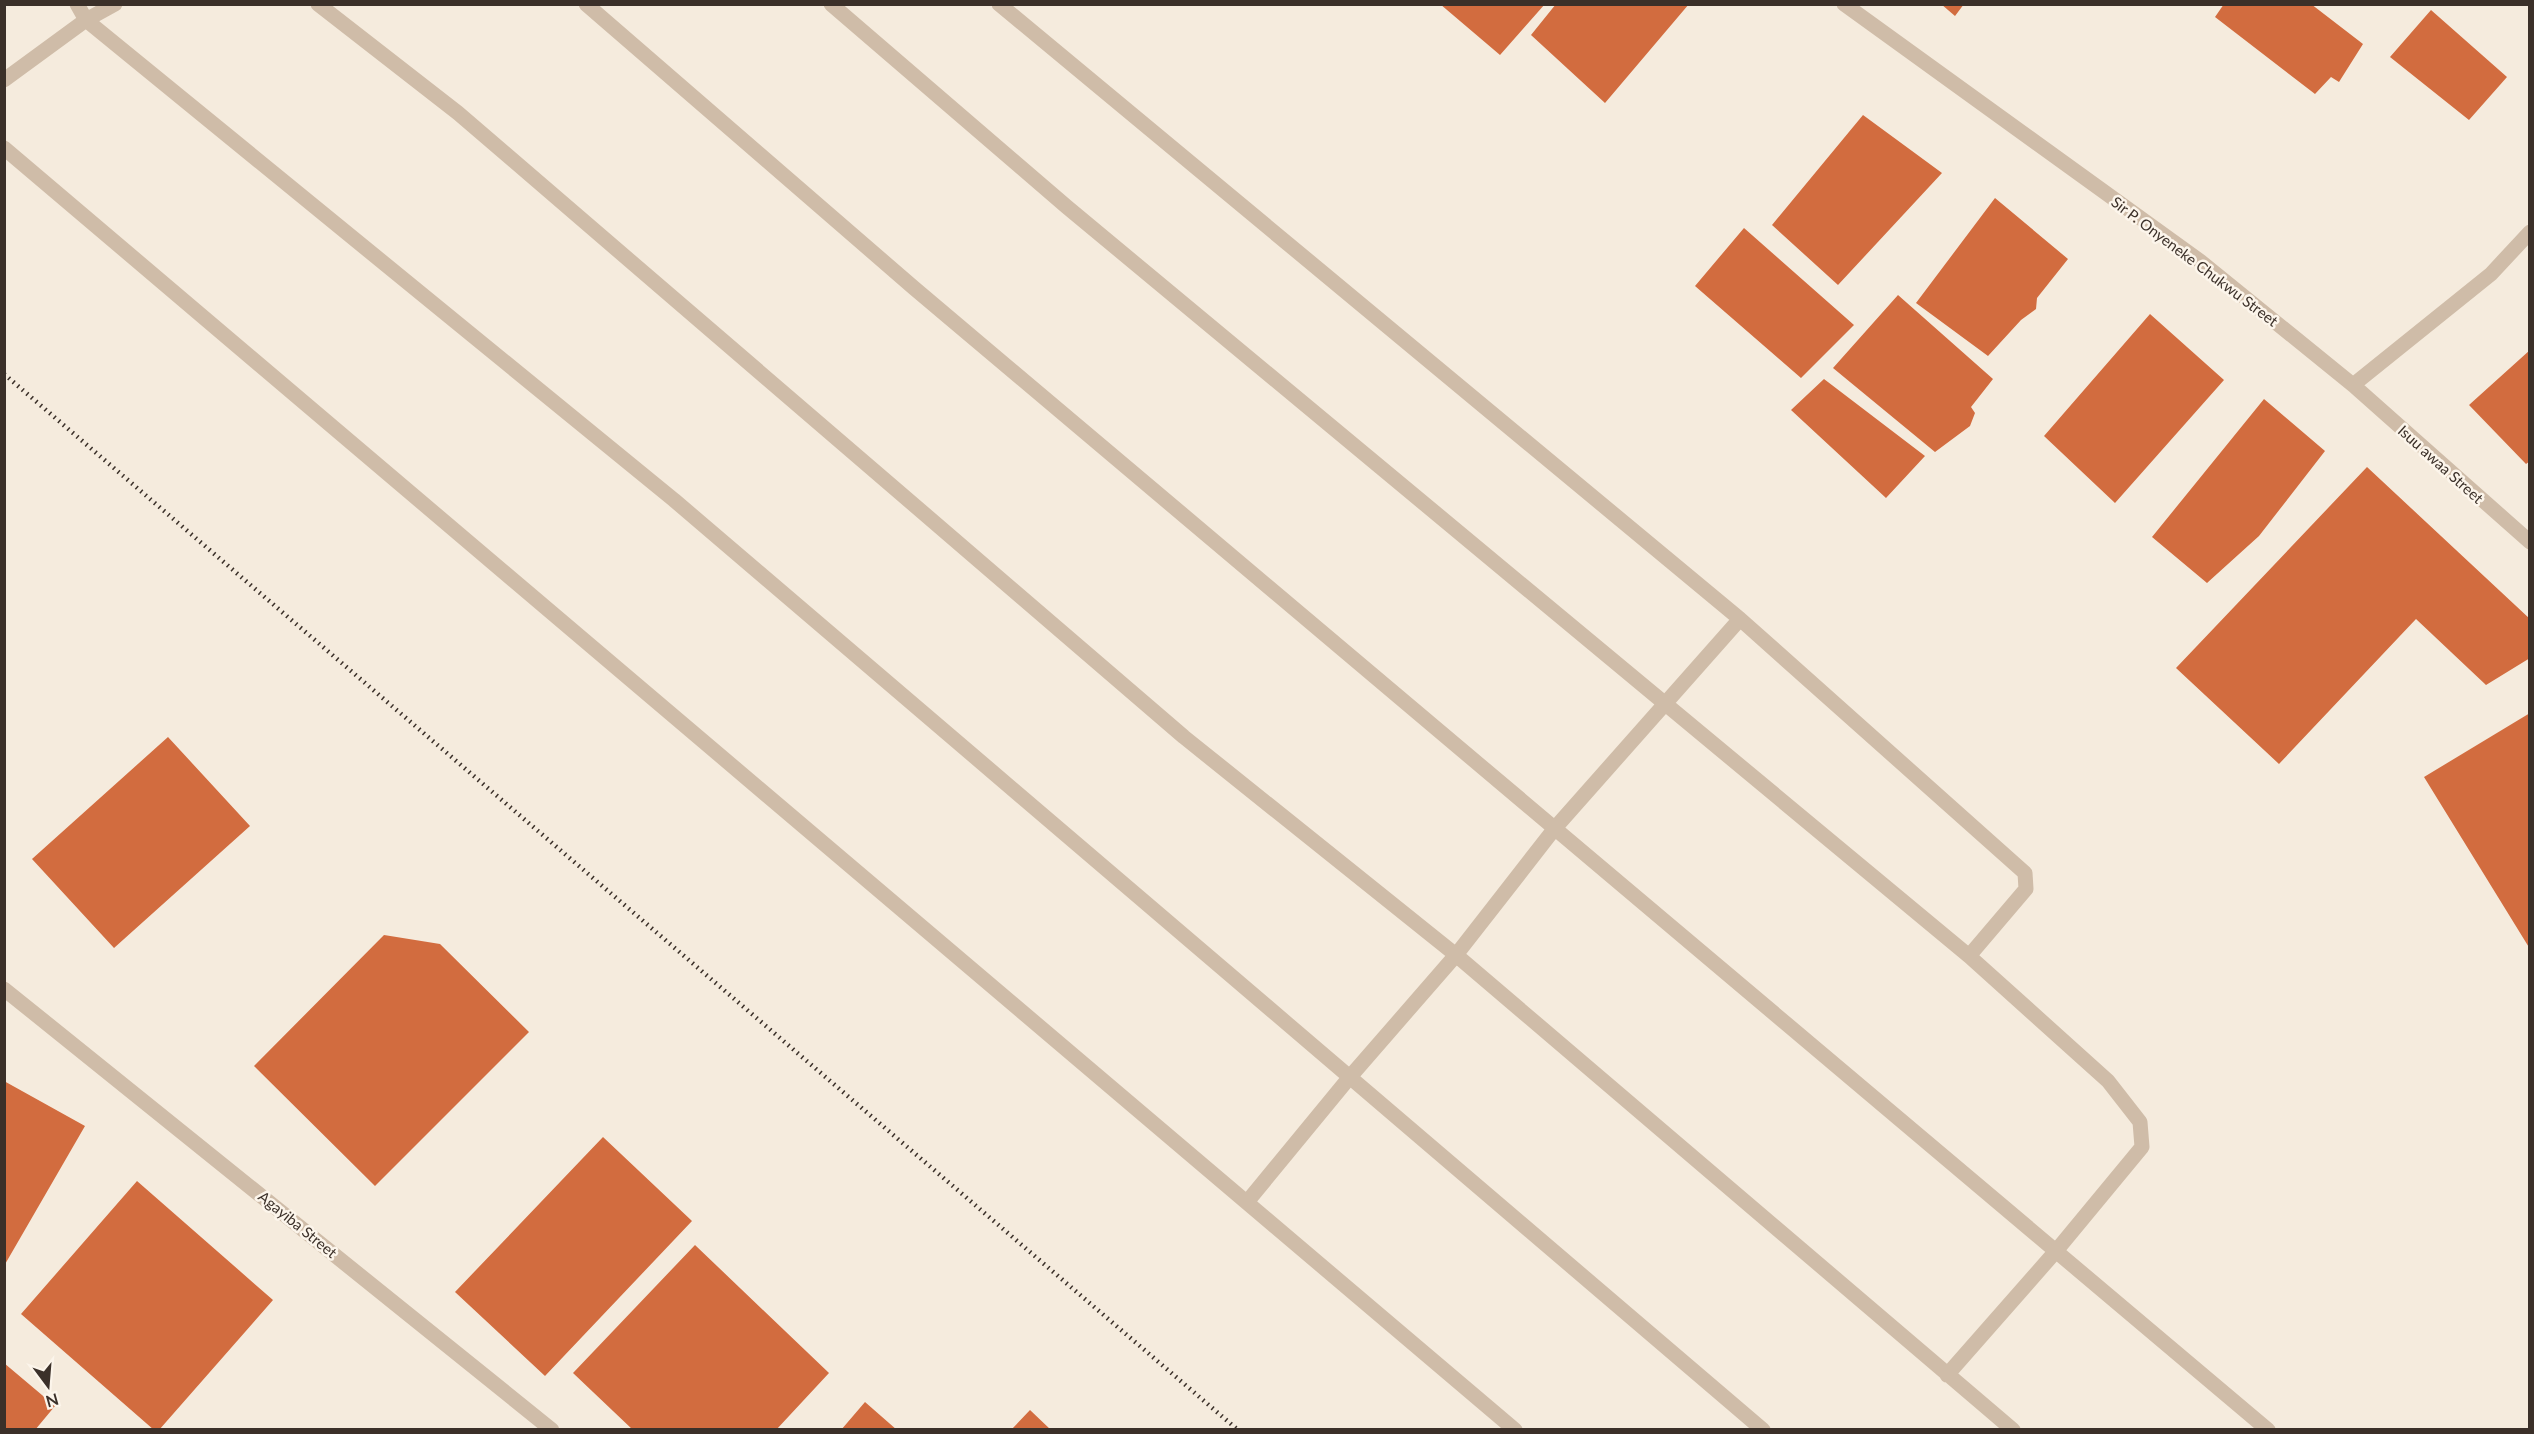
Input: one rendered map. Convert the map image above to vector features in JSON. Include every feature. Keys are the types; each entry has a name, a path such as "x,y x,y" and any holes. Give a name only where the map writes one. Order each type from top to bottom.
{"street":[{"path":"77,4 86,20 674,500 1763,1430"},
{"path":"4,80 86,20 115,4"},
{"path":"318,4 458,113 1184,737 1456,955 2013,1430"},
{"path":"586,4 914,288 2268,1430"},
{"path":"831,4 1067,207 1969,956 2108,1081 2140,1122 2142,1147 2056,1251 1947,1375"},
{"path":"999,4 1740,619 2025,873 2026,889 1969,956"},
{"name":"Sir P. Onyeneke Chukwu Street","path":"1844,4 2200,261 2353,385"},
{"path":"4,148 1515,1430"},
{"path":"2353,385 2491,274 2529,232"},
{"name":"Isuu awaa Street","path":"2353,385 2529,542"},
{"path":"1247,1202 1349,1077 1456,955 1555,828 1740,619"},
{"name":"Agayiba Street","path":"4,989 552,1430"}],"building":[{"path":"1440,4 1545,4 1500,55"},
{"path":"1556,4 1689,4 1605,103 1531,35"},
{"path":"1941,4 1964,4 1955,16"},
{"path":"2224,4 2311,4 2363,44 2339,82 2331,77 2315,94 2215,17"},
{"path":"2431,10 2507,77 2469,120 2390,57"},
{"path":"1863,115 1942,173 1838,285 1772,225"},
{"path":"1995,198 2068,259 2037,298 2036,309 2021,320 1988,356 1916,303"},
{"path":"1744,228 1854,325 1801,378 1695,286"},
{"path":"1898,295 1993,379 1971,407 1975,413 1970,426 1935,452 1833,368"},
{"path":"2150,314 2224,380 2115,503 2044,436"},
{"path":"2530,350 2530,461 2526,464 2469,405"},
{"path":"1824,379 1925,456 1886,498 1791,410"},
{"path":"2264,399 2325,451 2259,536 2207,583 2152,537"},
{"path":"2367,467 2530,619 2530,658 2486,685 2416,619 2279,764 2176,668"},
{"path":"2530,713 2530,949 2424,777"},
{"path":"168,737 250,826 114,948 32,859"},
{"path":"384,935 440,944 529,1032 375,1186 254,1066"},
{"path":"4,1081 85,1126 4,1266"},
{"path":"603,1137 692,1221 545,1376 455,1292"},
{"path":"137,1181 273,1300 159,1430 154,1430 21,1314"},
{"path":"695,1245 829,1373 776,1430 633,1430 573,1373"},
{"path":"4,1363 55,1406 35,1430 4,1430"},
{"path":"865,1402 897,1430 841,1430"},
{"path":"1030,1410 1051,1430 1011,1430"}],"railway":[{"path":"4,374 1238,1430"}]}
